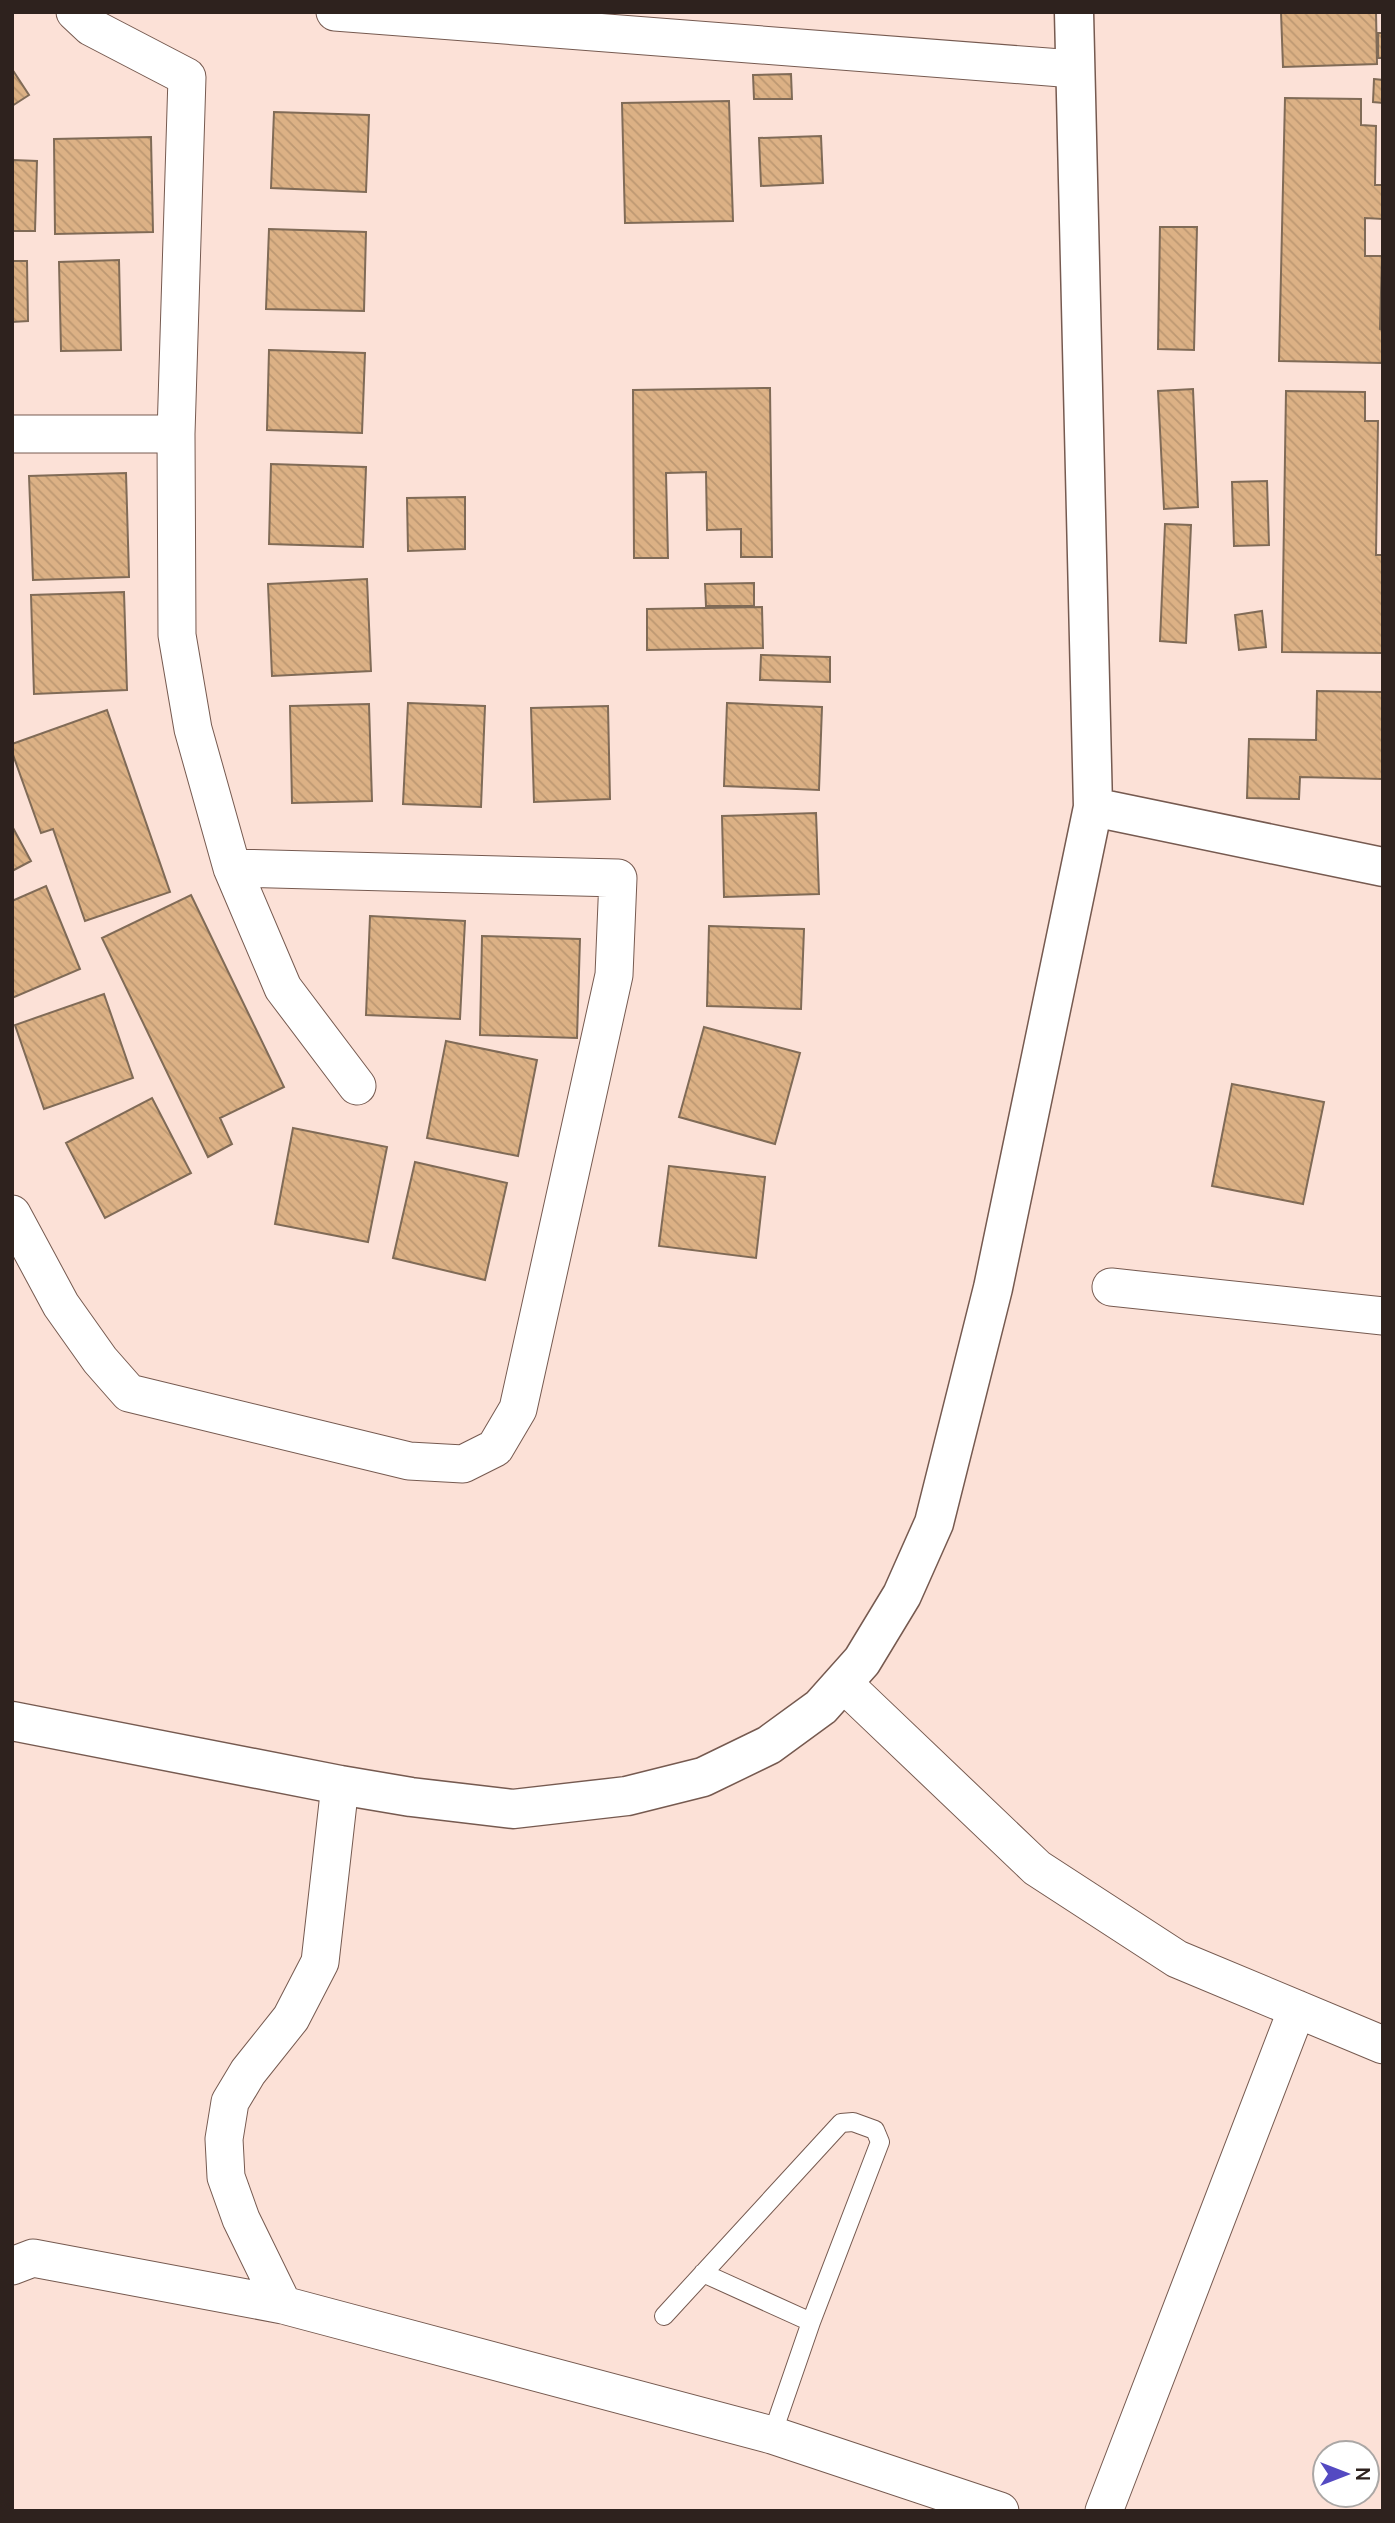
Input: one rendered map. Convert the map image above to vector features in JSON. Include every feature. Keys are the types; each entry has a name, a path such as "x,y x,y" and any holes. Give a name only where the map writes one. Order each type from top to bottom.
{"street":[{"path":"75,12 91,27 187,77 176,434 177,635 193,729 232,868 283,988 357,1086"},
{"path":"335,12 1074,69"},
{"path":"12,1721 340,1785 411,1797 513,1809 627,1796 704,1777 769,1745 821,1707 862,1661 902,1595 934,1523 993,1288 1093,807 1074,12"},
{"path":"12,434 176,434"},
{"path":"1093,807 1383,867"},
{"path":"12,1214 61,1306 100,1360 129,1393 409,1461 463,1464 495,1448 518,1409 614,975 618,878 232,868"},
{"path":"1111,1287 1383,1316"},
{"path":"843,1683 1037,1868 1177,1959 1383,2045"},
{"path":"283,2305 226,2177 224,2139 230,2102 248,2072 291,2018 320,1962 340,1785"},
{"path":"1104,2511 1297,2009"},
{"path":"12,2266 33,2258 283,2305 772,2435 1000,2511"}],"lane":[{"path":"664,2316 841,2123 853,2122 875,2130 880,2142 811,2322 772,2435"},
{"path":"704,2273 811,2322"}],"building":[{"path":"1281,12 1376,12 1377,64 1283,67"},
{"path":"1378,33 1383,33 1383,58 1378,58"},
{"path":"12,69 29,95 12,106"},
{"path":"791,74 792,99 754,99 753,75"},
{"path":"1374,79 1383,80 1383,103 1373,102"},
{"path":"1285,98 1361,99 1361,125 1376,126 1375,185 1383,185 1383,219 1365,218 1365,256 1382,256 1380,329 1383,330 1383,363 1279,361"},
{"path":"729,101 733,221 625,223 622,103"},
{"path":"274,112 369,115 366,192 271,188"},
{"path":"821,136 823,183 761,186 759,138"},
{"path":"151,137 153,232 55,234 54,139"},
{"path":"12,160 37,161 35,231 12,231"},
{"path":"1160,227 1197,227 1194,350 1158,349"},
{"path":"269,229 366,232 364,311 266,309"},
{"path":"119,260 121,350 61,351 59,262"},
{"path":"12,261 27,261 28,321 12,322"},
{"path":"269,350 365,353 362,433 267,430"},
{"path":"770,388 772,557 741,557 741,529 707,530 706,472 666,473 668,558 634,558 633,390"},
{"path":"1193,389 1198,507 1164,509 1158,391"},
{"path":"1286,391 1365,392 1365,421 1378,421 1376,555 1383,555 1383,653 1282,652"},
{"path":"271,464 366,467 363,547 269,544"},
{"path":"126,473 129,577 33,580 29,476"},
{"path":"1267,481 1269,545 1234,546 1232,482"},
{"path":"465,497 465,549 408,551 407,498"},
{"path":"1165,524 1191,525 1186,643 1160,641"},
{"path":"367,579 371,671 272,676 268,584"},
{"path":"754,583 754,606 706,606 705,584"},
{"path":"124,592 127,690 34,694 31,595"},
{"path":"762,607 763,648 647,650 647,609"},
{"path":"1262,611 1266,647 1239,650 1235,615"},
{"path":"761,655 830,657 830,682 760,680"},
{"path":"1317,691 1383,692 1383,779 1300,777 1299,799 1247,798 1249,739 1316,740"},
{"path":"408,703 485,706 481,807 403,804"},
{"path":"727,703 822,707 819,790 724,786"},
{"path":"369,704 372,801 292,803 290,706"},
{"path":"608,706 610,799 534,802 531,708"},
{"path":"107,710 170,892 85,921 53,829 41,833 12,752 12,744"},
{"path":"816,813 819,894 724,897 722,816"},
{"path":"12,826 31,861 12,871"},
{"path":"46,886 80,969 12,998 12,901"},
{"path":"191,895 284,1087 220,1118 232,1144 208,1157 102,938"},
{"path":"370,916 465,921 460,1019 366,1015"},
{"path":"709,926 804,929 801,1009 707,1006"},
{"path":"482,936 580,939 577,1038 480,1035"},
{"path":"104,994 133,1078 44,1109 15,1025"},
{"path":"704,1027 800,1053 775,1144 679,1117"},
{"path":"446,1041 537,1060 518,1156 427,1138"},
{"path":"1232,1084 1324,1102 1303,1204 1212,1186"},
{"path":"152,1098 191,1173 105,1218 66,1143"},
{"path":"293,1128 387,1147 368,1242 275,1224"},
{"path":"415,1162 507,1183 485,1280 393,1258"},
{"path":"669,1166 765,1177 756,1258 659,1246"}]}
